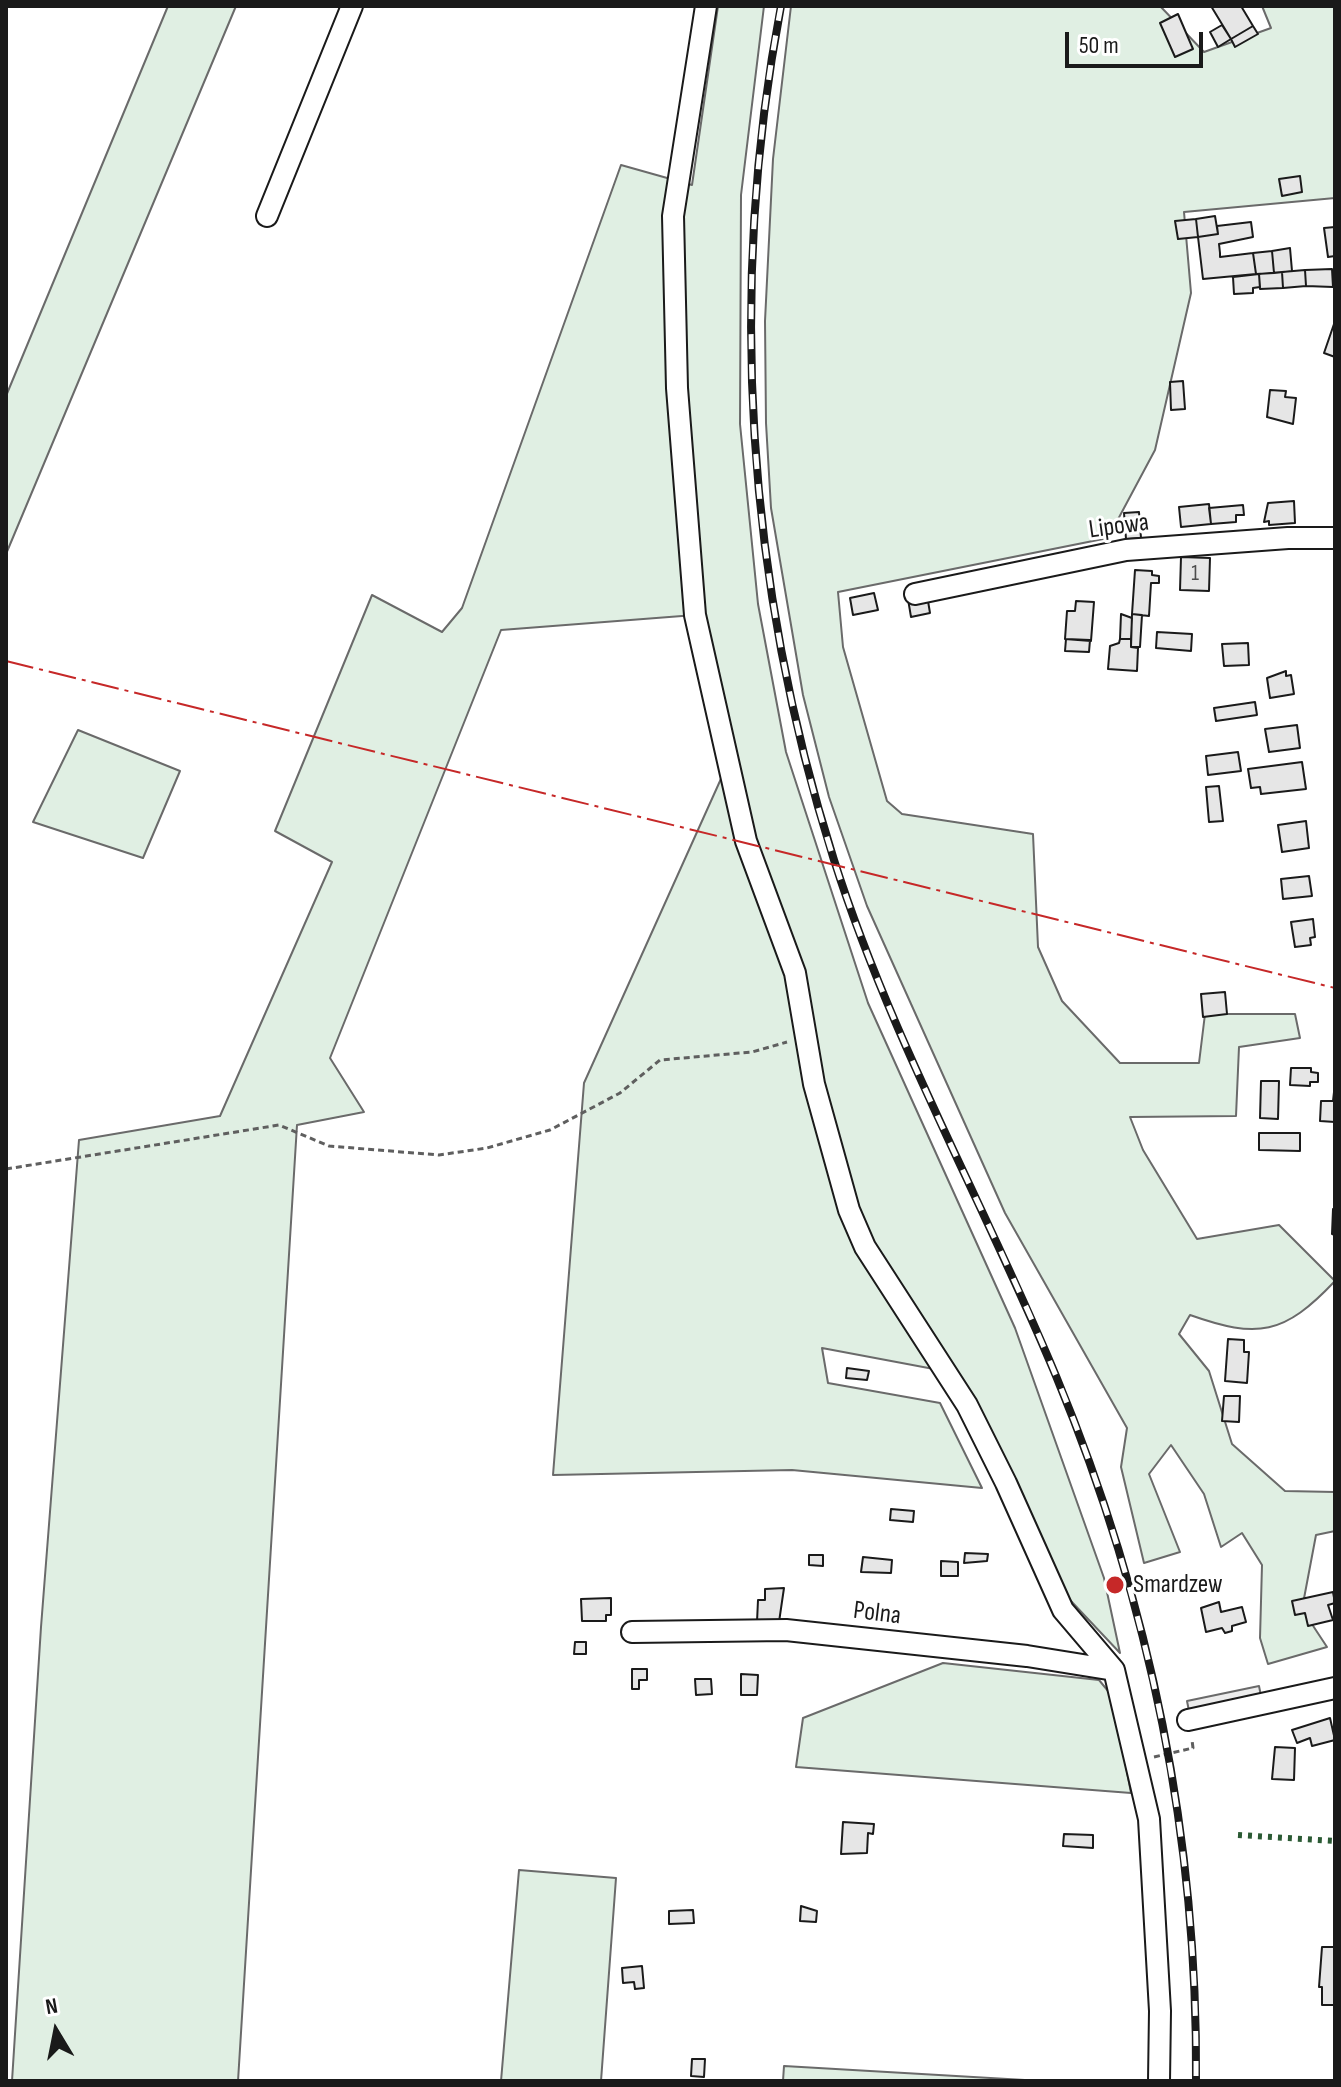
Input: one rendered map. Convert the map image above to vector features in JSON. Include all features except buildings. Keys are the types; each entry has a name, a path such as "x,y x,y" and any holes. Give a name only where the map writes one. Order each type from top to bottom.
{"lane":[{"path":"267,216 352,6"},
{"path":"706,6 673,216 677,388 695,615 746,841 795,973 836,1169 865,1247 967,1405 1063,1610 1114,1670 1141,1741 1149,1819 1160,2011 1159,2081"},
{"name":"Lipowa","path":"915,594 1126,550 1335,538"},
{"name":"Polna","path":"632,1632 786,1630 1027,1656 1114,1670"},
{"path":"1188,1720 1335,1688"}],"path":[{"path":"6,1169 279,1125 329,1146 439,1155 487,1148 550,1130 620,1093 660,1060 752,1052 806,1037"},
{"path":"1141,1741 1154,1757 1193,1748 1188,1720"}],"green space":[{"path":"168,6 236,6 6,554 6,396"},
{"path":"718,6 764,6 741,195 740,424 758,604 786,752 868,1003 1015,1328 1104,1578 1120,1653 1070,1600 955,1373 822,1348 828,1383 940,1403 982,1488 792,1470 553,1475 584,1083 729,761 695,615 501,630 330,1058 364,1112 297,1125 238,2081 12,2081 41,1627 79,1140 220,1116 332,862 275,831 372,595 442,632 462,608 621,165 692,185"},
{"path":"791,6 1160,6 1204,52 1271,28 1262,6 1335,6 1335,198 1184,212 1191,293 1155,450 1108,538 838,592 843,647 887,801 902,814 1033,834 1038,947 1062,1001 1120,1063 1199,1063 1205,1014 1295,1014 1300,1038 1239,1047 1236,1116 1130,1117 1143,1150 1197,1239 1279,1225 1335,1281 1317,1299 1285,1322 1252,1329 1214,1323 1190,1315 1179,1334 1209,1371 1232,1444 1285,1491 1335,1492 1335,1531 1316,1535 1302,1609 1327,1647 1268,1664 1260,1638 1262,1565 1242,1533 1221,1547 1204,1494 1171,1445 1149,1474 1180,1552 1144,1563 1121,1467 1127,1428 1005,1213 867,906 829,797 803,695 771,508 766,423 765,321 773,159"},
{"path":"78,730 180,771 143,858 33,822"},
{"path":"943,1663 1099,1680 1113,1697 1131,1793 796,1767 803,1718"},
{"path":"519,1870 616,1878 601,2081 501,2081"},
{"path":"784,2066 1042,2081 783,2081"}],"shaded area":[{"path":"1259,1686 1262,1701 1190,1716 1187,1701"}],"railway":[{"path":"781,6 764,113 754,220 751,328 755,436 765,544 781,651 805,756 834,860 857,926 910,1056 1056,1376 1117,1546 1142,1633 1162,1721 1177,1810 1188,1900 1196,2081"}],"hedge":[{"path":"1238,1835 1335,1841"}],"power":[{"path":"6,661 1335,988"}],"place":[{"name":"Smardzew","path":"1115,1585"}]}
